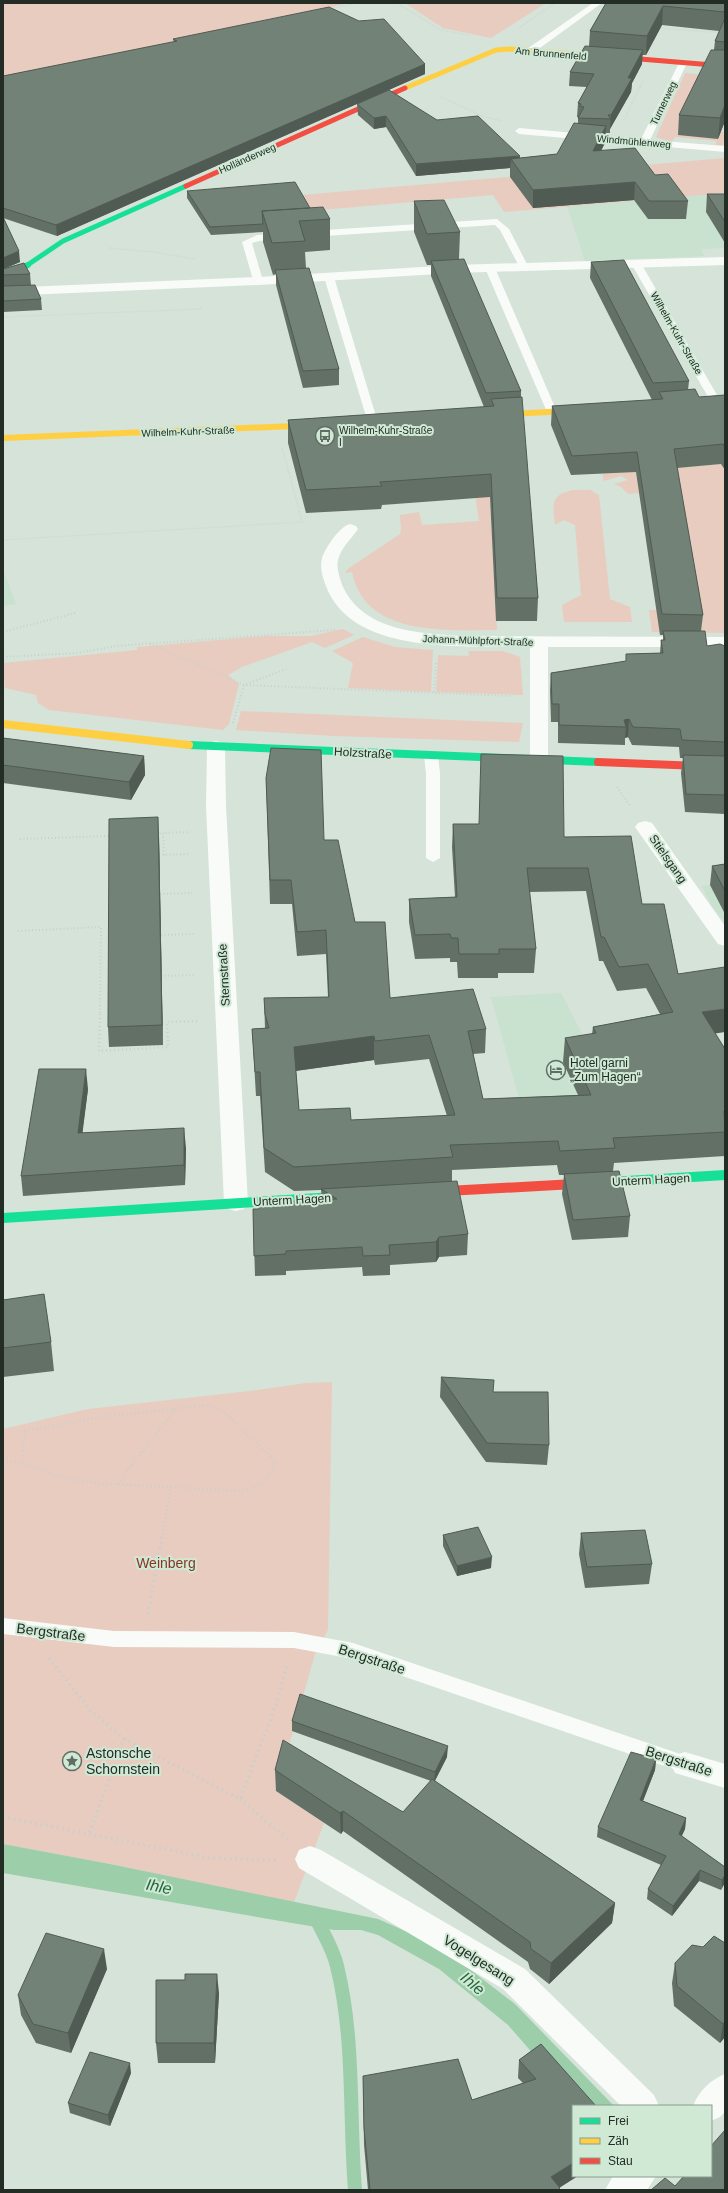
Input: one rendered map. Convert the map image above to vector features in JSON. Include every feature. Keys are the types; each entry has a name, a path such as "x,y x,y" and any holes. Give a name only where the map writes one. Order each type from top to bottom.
{"street":[{"name":"Am Brunnenfeld","path":"496,50 530,51 725,66"},
{"name":"Holländerweg","path":"3,275 20,270 32,264 63,241 414,84 496,50"},
{"path":"3,292 258,281 490,268 637,265 725,261"},
{"path":"482,416 591,410"},
{"name":"Wilhelm-Kuhr-Straße","path":"3,438 331,425"},
{"name":"Johann-Mühlpfort-Straße","path":"350,529 331,556 329,567 337,596 343,606 362,620 387,630 418,637 461,641 725,642"},
{"name":"Johann-Mühlpfort-Straße","path":"539,642 539,760"},
{"name":"Holzstraße","path":"3,724 133,740 216,747 725,767"},
{"name":"Sternstraße","path":"216,747 216,806 236,1203"},
{"name":"Stielsgang","path":"645,827 725,940"},
{"name":"Unterm Hagen","path":"422,1192 725,1176"},
{"name":"Unterm Hagen","path":"3,1218 359,1196"},
{"name":"Bergstraße","path":"685,1764 725,1776"},
{"name":"Vogelgesang","path":"310,1859 514,1979 642,2105"},
{"path":"709,2105 725,2089"},
{"path":"622,2190 638,2177"}],"lane":[{"path":"530,51 598,3"},
{"name":"Turnerweg","path":"644,142 683,63"},
{"name":"Windmühlenweg","path":"519,131 725,149"},
{"path":"258,281 247,242 257,238 497,222 504,229 524,268"},
{"name":"Wilhelm-Kuhr-Straße","path":"637,265 716,402"},
{"path":"490,268 552,412"},
{"path":"329,277 373,422"},
{"path":"431,756 433,773 433,858"},
{"name":"Bergstraße","path":"3,1626 30,1630 144,1640 294,1640 353,1651 685,1764"}],"path":[{"path":"328,9 359,3"},
{"path":"397,3 439,29 501,42"},
{"path":"496,50 501,42 555,3"},
{"path":"656,28 725,33"},
{"path":"614,140 645,77"},
{"path":"414,84 482,116 507,122 519,131"},
{"path":"63,241 154,252 201,260"},
{"path":"3,540 302,522 277,428"},
{"path":"3,632 75,613"},
{"path":"3,657 77,652 282,632 329,631 362,620"},
{"path":"149,644 244,685 519,696"},
{"path":"434,692 437,656"},
{"path":"244,685 286,669"},
{"path":"232,728 244,685"},
{"name":"Stielsgang","path":"615,784 645,827"},
{"path":"155,834 191,832"},
{"path":"163,833 164,855"},
{"path":"20,839 115,835"},
{"path":"159,855 192,854"},
{"path":"160,894 194,893"},
{"path":"18,931 101,927 99,1051 168,1047 167,1022 206,1021"},
{"path":"161,935 195,934"},
{"path":"161,976 197,975"},
{"path":"3,1461 22,1462 32,1468 74,1480 117,1484 249,1490 267,1477 275,1467 275,1461 216,1407 204,1405 94,1418 25,1431 22,1462"},
{"path":"117,1484 176,1409"},
{"path":"144,1640 172,1486"},
{"path":"30,1630 90,1711 124,1739 240,1799 310,1859"},
{"path":"240,1799 276,1705 294,1640"},
{"path":"89,1834 124,1739"},
{"path":"3,1817 210,1858 261,1861 310,1859"}],"shaded area":[{"path":"725,193 725,248 701,249 704,256 585,261 567,206"},
{"path":"3,570 16,604 3,606"},
{"path":"725,883 725,923 710,903 702,886"},
{"name":"Hotel garni „Zum Hagen“","path":"561,993 594,1057 644,1161 538,1166 491,997"}],"green space":[{"path":"3,3 349,3 159,45 3,76"},
{"path":"405,3 546,3 491,38 443,28"},
{"path":"685,73 725,77 718,139 721,132 725,132 723,145 715,146 717,141 675,137 672,142 656,137"},
{"path":"725,158 725,193 504,212 493,195 309,211 302,195"},
{"path":"721,464 725,470 725,633 652,632 649,610 657,610 639,493 628,494 621,487 614,484 628,480 621,476 604,481 602,474"},
{"path":"489,481 497,630 432,629 410,625 390,619 373,608 360,593 352,572 345,573 349,568 400,534 400,515 419,512 422,525 479,521 474,488"},
{"path":"573,490 590,490 599,495 610,599 630,607 632,622 564,622 562,605 581,595 575,525 564,520 555,525 554,506 560,495"},
{"path":"343,629 354,635 325,648 312,642 242,667 228,675 239,684 229,724 223,730 49,710 38,703 36,695 5,688 3,663 137,650 137,647 266,636 311,636"},
{"path":"363,637 395,647 433,650 431,692 348,688 353,663 332,651"},
{"path":"468,651 503,651 520,657 523,695 436,692 438,655 469,656"},
{"path":"241,711 523,723 519,742 334,736 236,730"},
{"name":"Weinberg","path":"332,1382 328,1630 315,1654 276,1791 324,1823 294,1902 110,1864 3,1844 3,1429 88,1409 258,1390 306,1383"}],"water":[{"path":"3,1844 110,1864 378,1919 430,1942 463,1964 515,2004 613,2105 578,2105 508,2025 439,1969 378,1935 361,1930 334,1930 3,1873"}],"pier":[{"path":"645,2177 686,2178 674,2190 659,2190"}],"building":[{"path":"606,3 725,3 725,12 663,6 647,36 590,31"},
{"path":"329,7 359,21 384,19 425,64 56,225 3,208 3,76 177,41 173,39"},
{"path":"725,18 725,42 715,41"},
{"path":"585,46 643,50 628,78 632,78 611,115 608,115 611,119 578,118 584,107 580,106 581,104 578,103 594,74 570,72"},
{"path":"711,50 725,50 725,105 720,118 679,115"},
{"path":"389,90 437,120 478,116 520,156 416,164 386,116 374,118 357,104"},
{"path":"574,123 606,126 593,151 635,148 655,175 668,174 688,201 649,201 635,182 533,190 511,159 557,154"},
{"path":"295,182 310,208 262,211 263,224 210,227 187,191"},
{"path":"707,194 725,194 725,222"},
{"path":"444,200 460,232 427,234 414,201"},
{"path":"323,207 330,219 299,221 305,241 272,243 262,211"},
{"path":"3,217 19,251 3,258"},
{"path":"464,259 521,391 486,393 431,261"},
{"path":"624,260 689,381 653,383 591,262"},
{"path":"24,263 30,274 3,275 3,269"},
{"path":"309,268 339,369 303,371 275,270"},
{"path":"35,285 41,299 3,301 3,286"},
{"path":"695,389 699,397 725,395 725,448 723,444 674,449 703,615 662,614 637,452 572,456 552,406 663,399 659,392"},
{"path":"522,397 538,598 497,598 491,474 380,482 382,486 306,490 288,420 494,406 491,399"},
{"path":"663,631 705,631 707,646 720,644 725,646 725,742 682,740 680,729 633,727 629,719 624,720 626,727 559,725 559,704 552,704 551,673 626,661 626,654 663,653 661,640 665,640"},
{"path":"3,738 144,756 129,782 3,765"},
{"path":"271,748 321,750 324,840 338,840 355,922 385,922 390,998 473,989 486,1029 468,1031 483,1099 591,1095 565,1038 596,1033 593,1027 673,1012 648,964 619,967 604,937 601,937 588,868 527,868 536,949 499,949 499,954 459,954 458,938 451,938 450,934 415,935 409,899 457,897 453,824 479,824 481,754 563,756 564,837 631,836 642,904 664,904 678,974 725,967 725,1009 702,1012 725,1049 725,1132 613,1138 615,1148 560,1151 558,1141 450,1145 453,1157 294,1167 264,1148 260,1072 255,1072 252,1029 269,1028 265,1014 264,998 329,997 326,930 297,932 291,880 270,880 266,778","holes":["429,1035 455,1115 351,1120 350,1108 299,1110 294,1047 374,1036 375,1041"]},
{"path":"683,755 725,756 725,795 686,794"},
{"path":"158,817 162,1025 108,1027 109,819"},
{"path":"725,864 725,891 712,866"},
{"path":"39,1069 86,1069 78,1133 184,1128 184,1165 21,1176"},
{"path":"619,1171 630,1216 573,1220 564,1174"},
{"path":"457,1181 468,1234 439,1237 436,1242 389,1245 390,1255 363,1256 362,1247 286,1251 286,1254 254,1256 253,1209 259,1209 259,1203 337,1199 321,1189"},
{"path":"44,1294 51,1342 3,1348 3,1300"},
{"path":"441,1377 494,1380 493,1392 548,1392 549,1445 487,1443"},
{"path":"478,1527 492,1557 457,1566 443,1535"},
{"path":"645,1530 652,1564 587,1567 581,1533"},
{"path":"300,1694 448,1746 435,1772 292,1721"},
{"path":"283,1740 403,1812 432,1779 615,1903 551,1963 531,1949 530,1942 343,1811 340,1813 275,1770"},
{"path":"631,1752 656,1759 640,1800 686,1818 679,1834 725,1867 725,1875 722,1880 700,1870 673,1906 648,1889 666,1856 598,1827"},
{"path":"46,1933 104,1949 68,2033 33,2024 18,1995"},
{"path":"714,1936 725,1943 725,2021 723,2024 677,1986 675,1963 692,1945 703,1947"},
{"path":"185,1974 217,1974 214,2043 156,2043 156,1980 185,1980"},
{"path":"541,2044 595,2105 572,2105 572,2164 551,2177 560,2188 558,2190 370,2190 364,2128 363,2076 458,2059 472,2100 536,2079 519,2060"},
{"path":"90,2052 130,2063 108,2115 68,2103"},
{"path":"725,2130 725,2190 651,2190 665,2178 675,2186 683,2177 712,2177 712,2145"}],"waterway":[{"name":"Ihle","path":"315,1916 335,1959 343,1994 347,2021 355,2190"}],"traffic: fast":[{"path":"3,275 28,265 63,241 186,186"},
{"path":"189,745 598,762"},
{"path":"610,1182 725,1175"},
{"path":"3,1218 350,1196"}],"traffic: slow":[{"path":"405,88 496,50 510,49 640,59"},
{"path":"493,415 582,410"},
{"path":"3,438 318,425"},
{"path":"3,724 189,745"}],"traffic: jam":[{"path":"640,59 725,66"},
{"path":"186,186 405,88"},
{"path":"598,762 725,767"},
{"path":"429,1192 610,1182"}],"place":[{"name":"Wilhelm-Kuhr-Straße I","path":"325,436"},
{"name":"Hotel garni „Zum Hagen“","path":"556,1070"},
{"name":"Astonsche Schornstein","path":"72,1761"}]}
